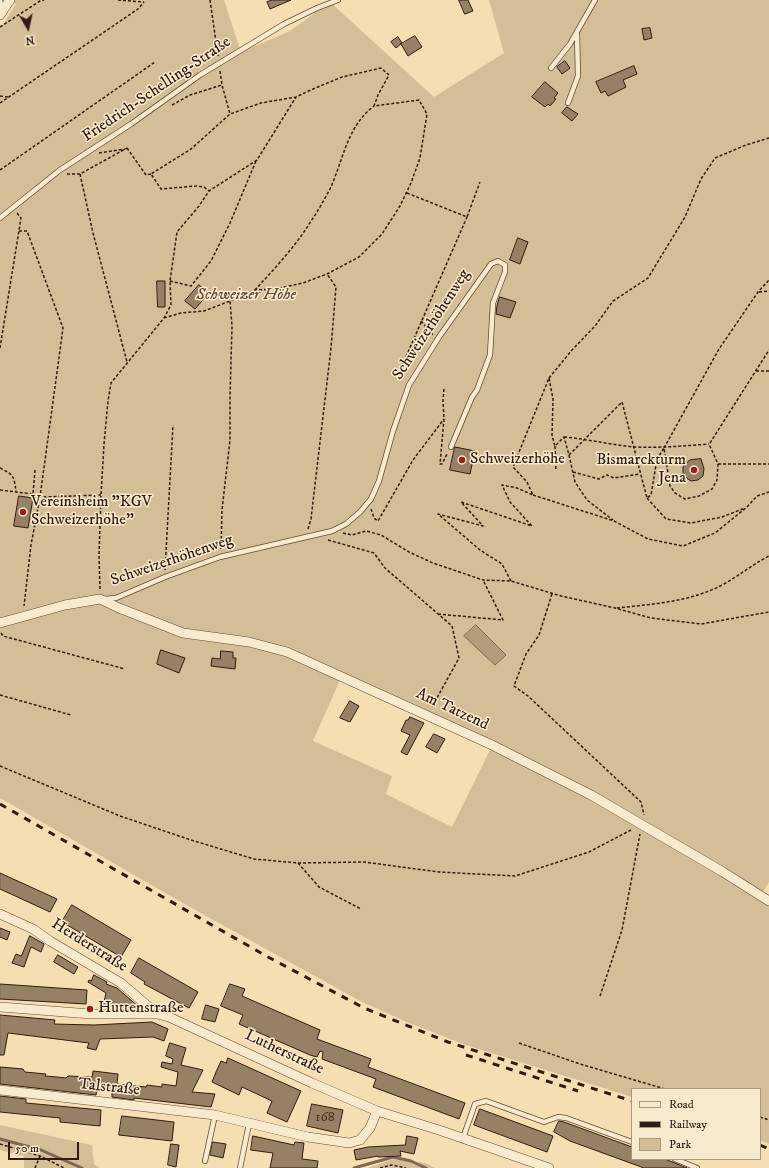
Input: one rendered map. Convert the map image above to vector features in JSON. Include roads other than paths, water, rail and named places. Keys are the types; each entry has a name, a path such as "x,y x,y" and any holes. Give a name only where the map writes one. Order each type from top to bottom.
{"street":[{"path":"2,13 10,0"},
{"name":"Schweizerhöhenweg","path":"0,623 65,605 100,599"},
{"name":"Am Tatzend","path":"100,599 183,633 249,642 287,652 492,745 591,795 723,872 769,901"},
{"name":"Herderstraße","path":"0,914 34,929 50,941 121,983 157,1014"},
{"name":"Lutherstraße","path":"0,1008 91,1014 157,1014 178,1020 312,1083 377,1111 463,1138 525,1164 549,1168"},
{"name":"Talstraße","path":"0,1090 215,1115 308,1137 349,1143 360,1140 370,1128 377,1111"}],"lane":[{"name":"Friedrich-Schelling-Straße","path":"0,218 60,170 131,124 200,75 284,24 317,8 338,0"},
{"path":"551,68 562,55 577,32 595,0"},
{"path":"0,1 2,13"},
{"path":"568,103 578,76 577,32"},
{"name":"Schweizerhöhenweg","path":"100,599 116,598 165,577 220,557 306,538 332,531 346,524 360,512 371,499 379,482 393,431 409,385 460,304 491,264 498,261 505,265 505,272 493,303 490,355 477,390 472,397 451,446"},
{"path":"463,1138 475,1104 486,1101 544,1122 558,1117 566,1118 631,1142"},
{"path":"206,1161 215,1115"},
{"path":"240,1168 249,1124"},
{"path":"677,1160 697,1168"}],"waterway":[{"path":"0,1139 41,1150 82,1168"},
{"path":"354,1168 393,1157 411,1161 426,1168"}],"railway":[{"path":"0,804 268,957 364,1008 448,1042 631,1101"},
{"path":"466,1055 578,1091"},
{"path":"761,1145 769,1149"}],"place":[{"name":"Schweizerhöhe","path":"462,460"},
{"name":"Bismarckturm Jena","path":"694,470"},
{"name":"Vereinsheim \"KGV Schweizerhöhe\"","path":"23,512"},
{"name":"Huttenstraße","path":"90,1009"}],"park label":[{"name":"Schweizer Höhe","path":"246,296"}]}
